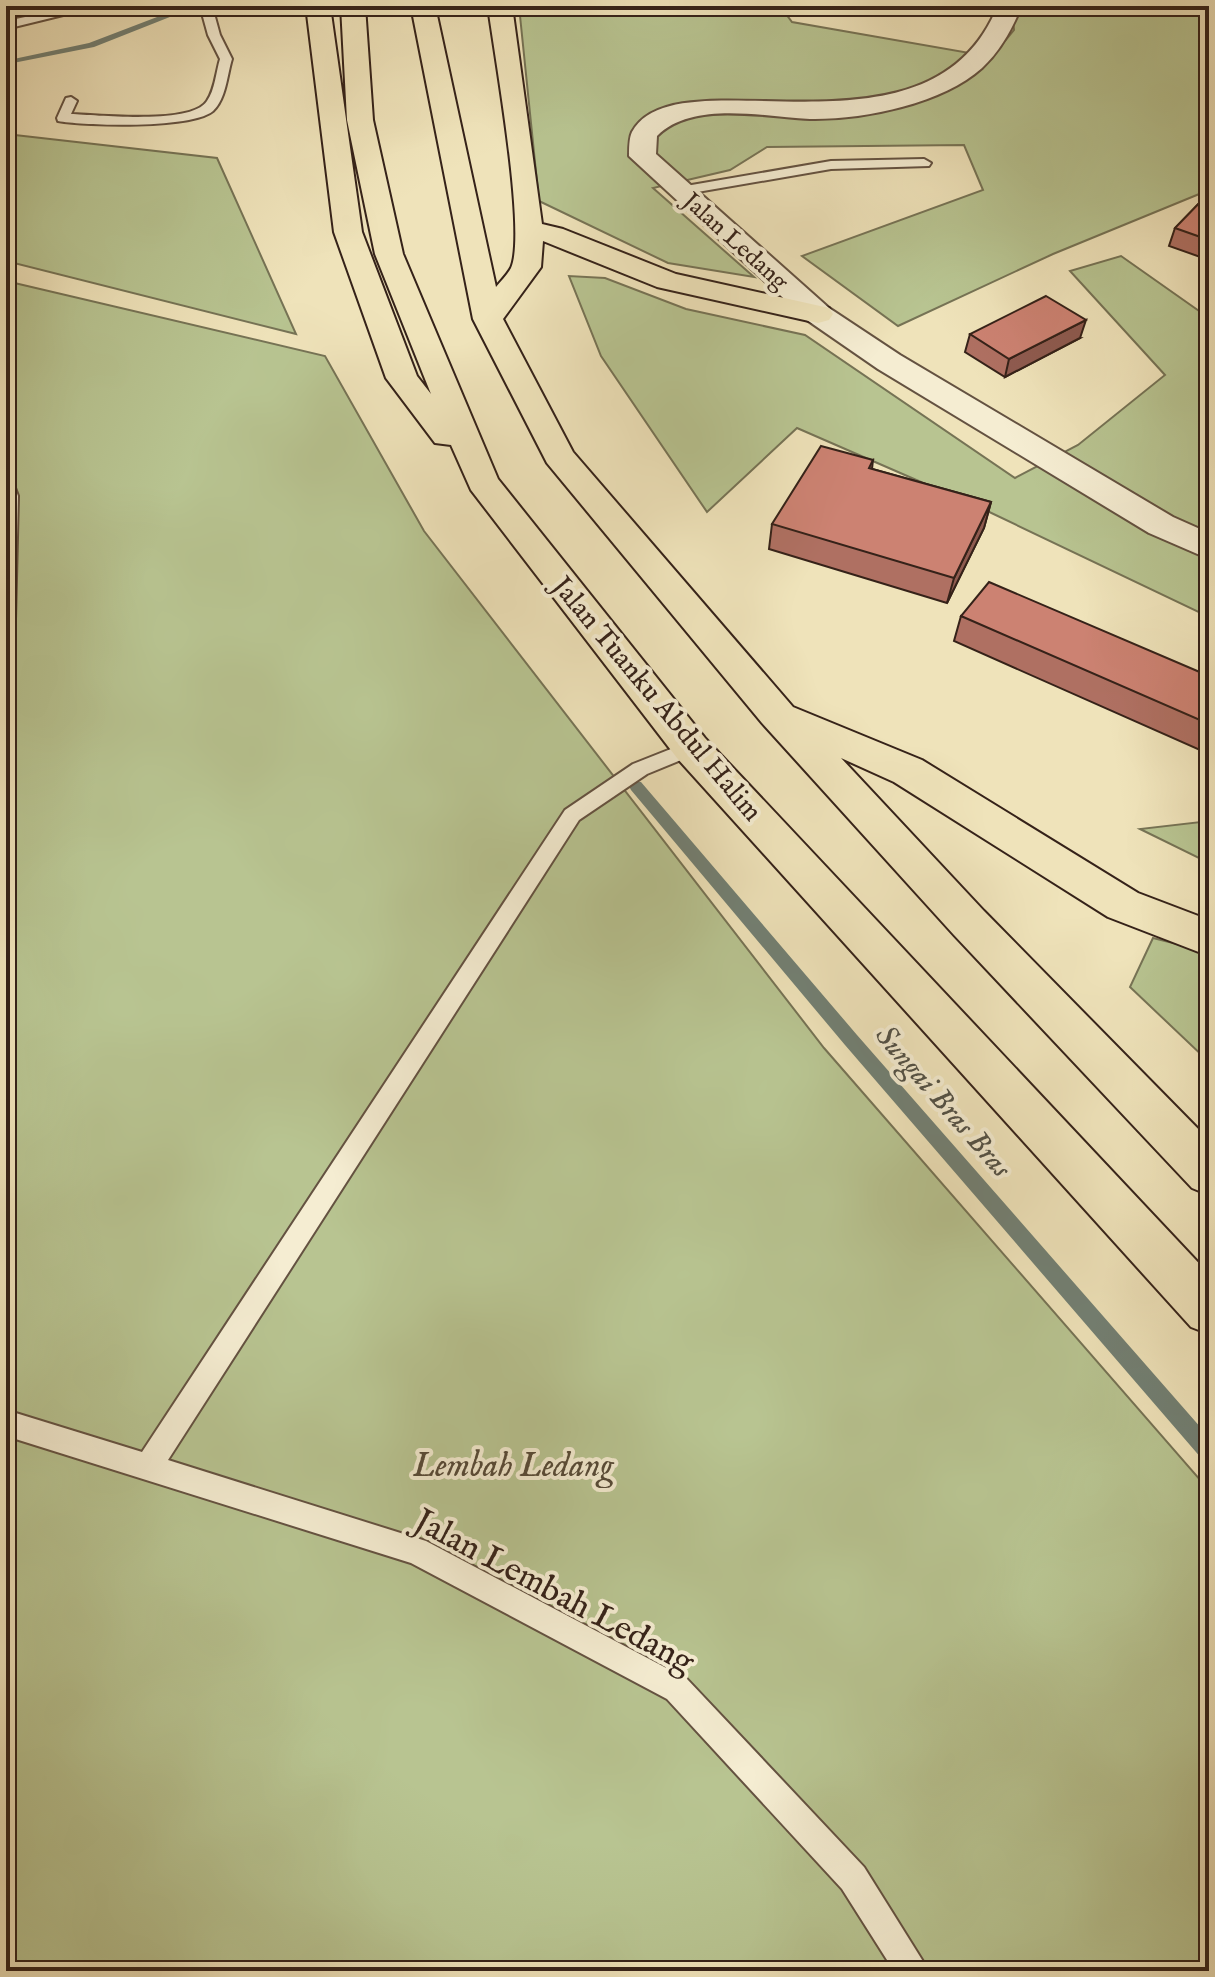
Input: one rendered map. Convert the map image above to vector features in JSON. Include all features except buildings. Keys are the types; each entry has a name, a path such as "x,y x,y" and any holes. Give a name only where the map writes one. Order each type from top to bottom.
{"main road":[{"path":"318,6 348,232 402,378 483,482"},
{"name":"Jalan Tuanku Abdul Halim","path":"353,6 360,120 389,254 483,482 691,748 1209,1310"},
{"path":"488,319 526,267 528,229 525,182 500,6"},
{"path":"424,8 488,319 559,456 776,713 969,923 1209,1173"},
{"path":"528,229 553,235 667,281 818,314"},
{"path":"776,713 908,771 1123,905 1209,938"}],"street":[{"name":"Jalan Ledang","path":"1003,6 1007,12 998,37 972,64 943,83 880,105 835,111 698,109 662,119 644,134 642,156 818,314 889,362 1125,503 1209,547"}],"lane":[{"path":"6,25 94,6"},
{"path":"71,101 63,118 167,119 197,116 210,108 226,59 214,35 206,6"},
{"path":"680,191 831,165 924,163"},
{"path":"6,484 10,496 6,620"},
{"path":"147,1468 572,815 640,769 691,748"},
{"name":"Jalan Lembah Ledang","path":"6,1423 416,1551 677,1689 853,1878 913,1971"}],"green space":[{"path":"519,6 780,6 792,22 992,57 1014,30 1012,6 1209,6 1209,190 1053,254 898,326 802,256 983,190 964,145 767,147 730,170 653,188 754,277 668,263 539,201"},
{"path":"6,134 217,158 296,334 6,261"},
{"path":"1121,256 1209,318 1209,617 983,509 797,428 707,512 601,356 569,276 605,278 686,309 805,335 1015,478 1078,445 1165,375 1070,271"},
{"name":"Lembah Ledang","path":"6,281 325,356 424,531 824,1048 1209,1490 1209,1971 6,1971"},
{"path":"1209,821 1209,863 1140,829"},
{"path":"1153,938 1209,952 1209,1062 1130,987"}],"waterway":[{"name":"Sungai Bras Bras","path":"13,60 91,45 181,11"},
{"name":"Sungai Bras Bras","path":"636,786 851,1040 1209,1452"}]}
